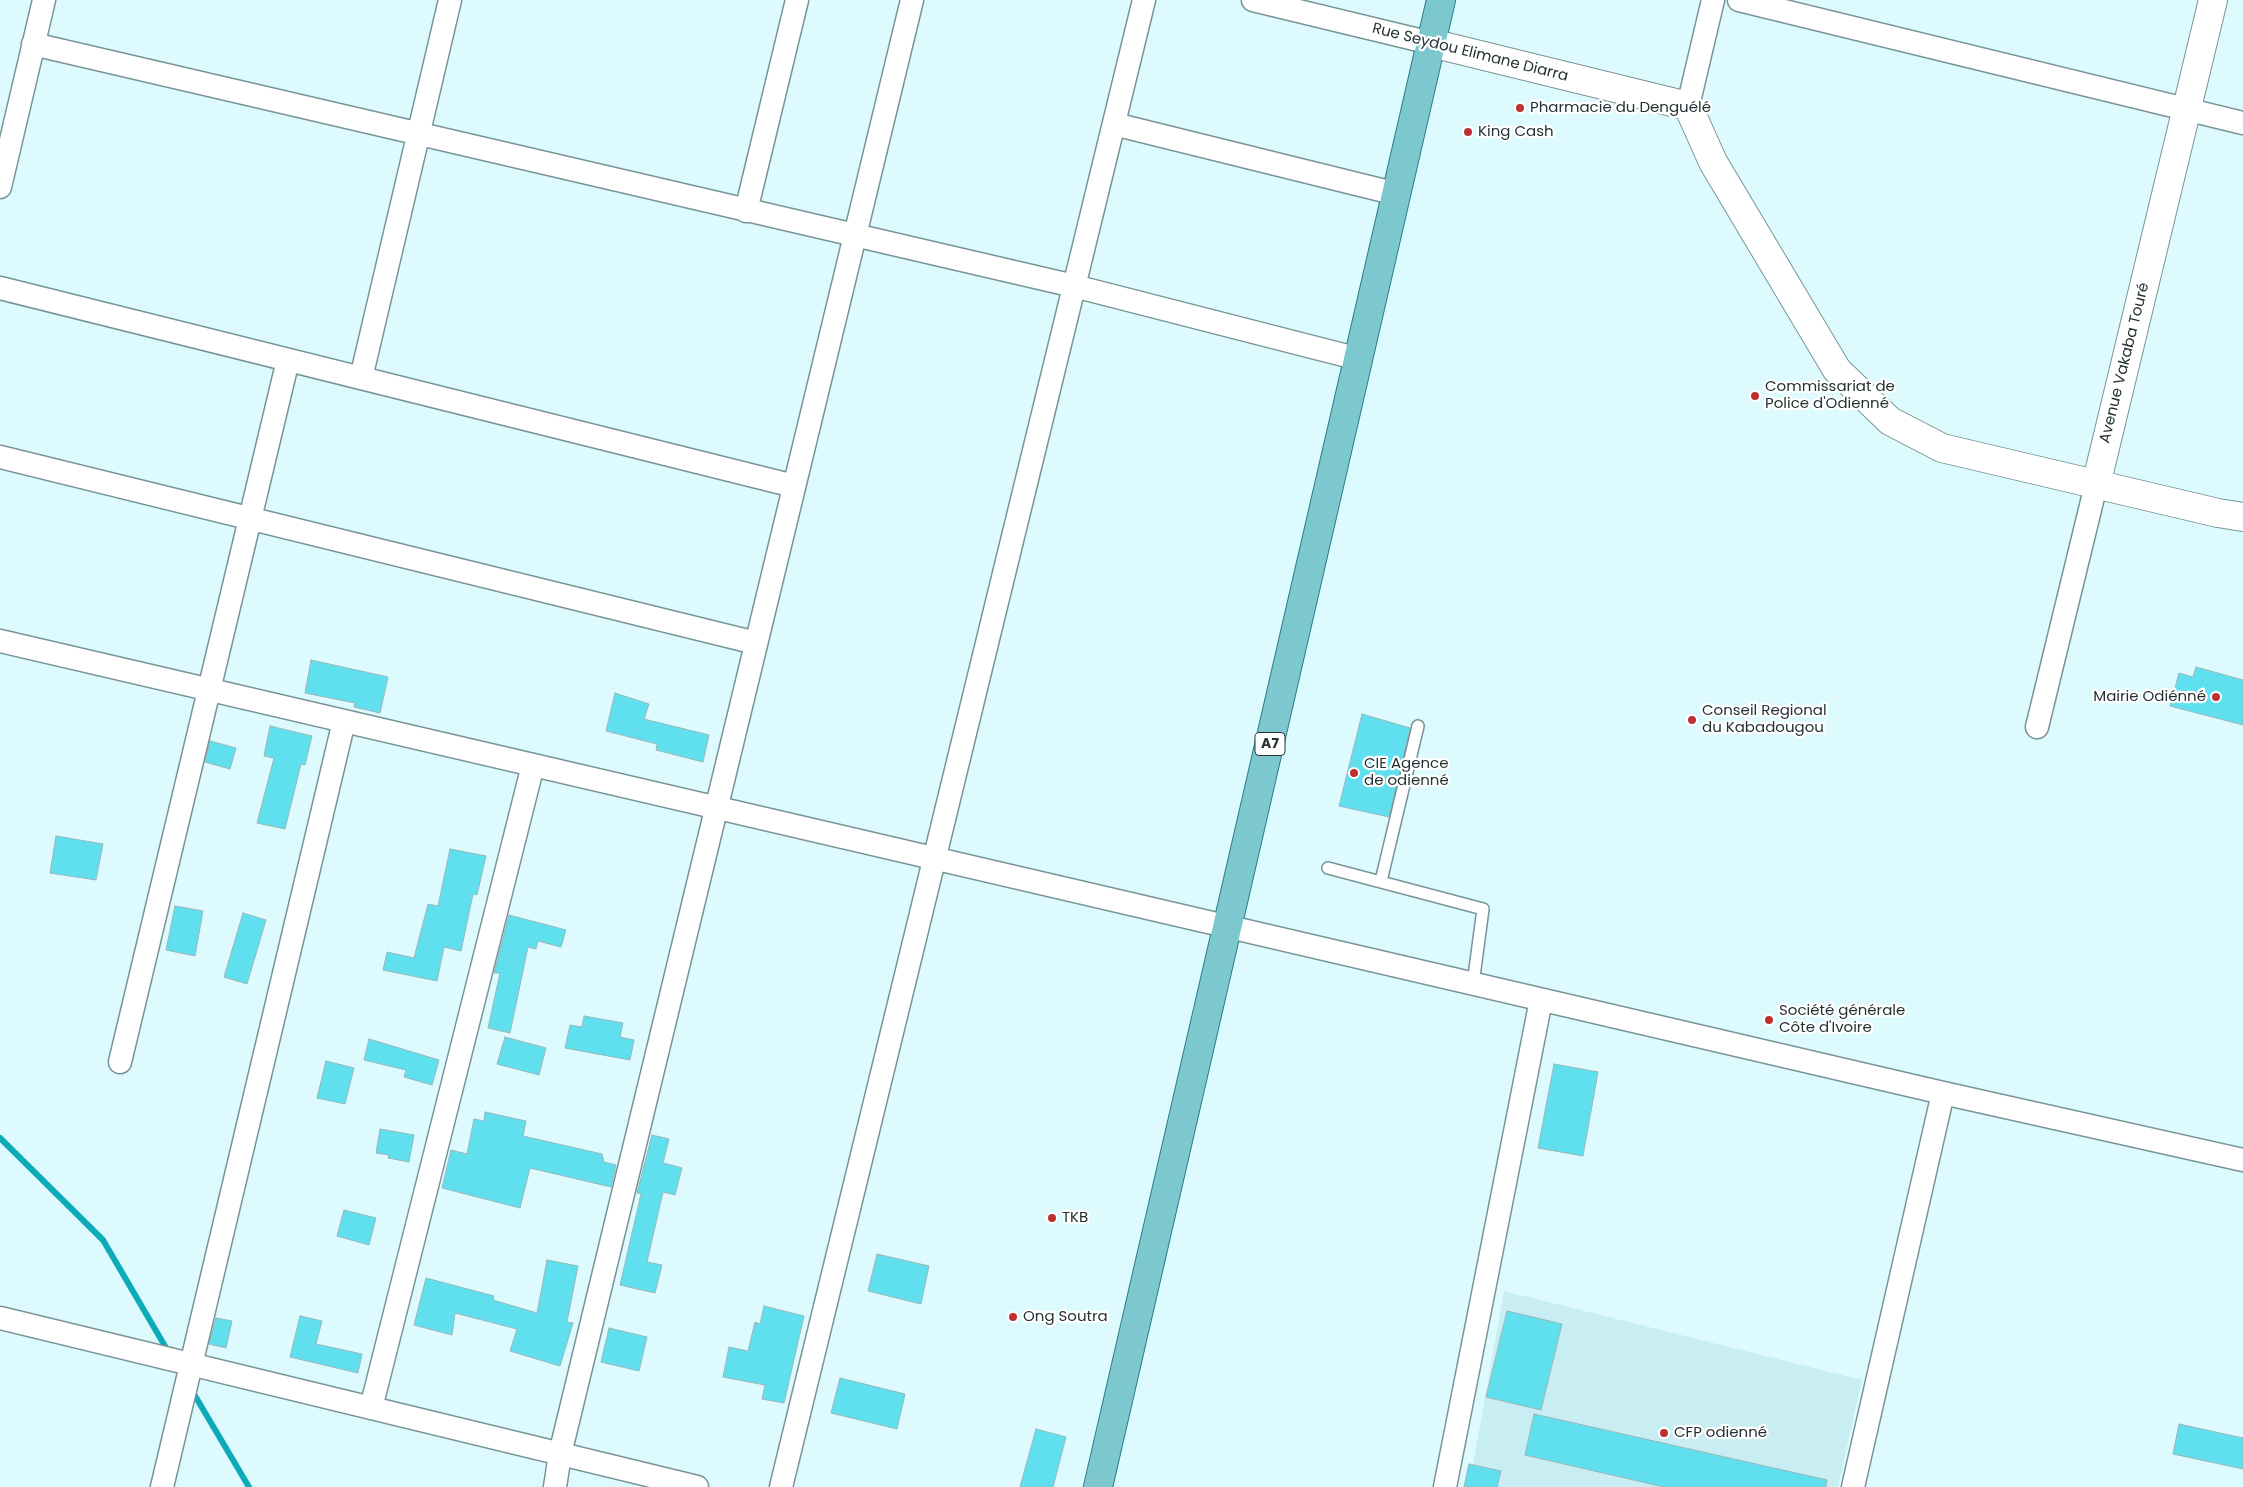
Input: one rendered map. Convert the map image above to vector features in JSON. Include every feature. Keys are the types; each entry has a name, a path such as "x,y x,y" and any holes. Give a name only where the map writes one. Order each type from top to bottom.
{"main road":[{"name":"A7","path":"1098,1487 1441,0"}],"street":[{"path":"0,187 44,0"},
{"path":"361,378 450,0"},
{"path":"746,211 797,0"},
{"path":"555,1487 560,1454 912,0"},
{"path":"781,1487 1144,0"},
{"name":"Rue Seydou Elimane Diarra","path":"1253,0 1688,106"},
{"path":"1713,0 1688,106 1713,162 1836,370 1890,421 1942,448 2096,485 2243,517"},
{"path":"1739,0 2243,123"},
{"name":"Avenue Vakaba Touré","path":"2037,727 2213,0"},
{"path":"33,44 1074,286 1359,359"},
{"path":"1114,124 1396,194"},
{"path":"0,288 794,486"},
{"path":"120,1062 288,360"},
{"path":"0,457 756,643"},
{"path":"0,641 1541,1000 2243,1160"},
{"path":"162,1487 344,721"},
{"path":"371,1408 533,765"},
{"path":"1445,1487 1541,1000"},
{"path":"1853,1487 1943,1093"},
{"path":"0,1318 697,1487"}],"lane":[{"path":"1381,881 1418,726"},
{"path":"1328,868 1483,910 1473,984"}],"shaded area":[{"name":"CFP odienné","path":"1504,1291 1862,1380 1838,1487 1469,1487"}],"building":[{"path":"311,660 388,677 380,713 354,707 355,703 305,693"},
{"path":"2196,667 2243,680 2243,725 2170,706 2179,673 2193,677"},
{"path":"615,693 649,704 644,719 709,735 703,762 656,750 657,744 606,731"},
{"path":"1362,714 1410,728 1389,817 1339,806"},
{"path":"270,726 312,736 305,765 301,764 285,829 257,823 274,758 264,756"},
{"path":"210,741 236,748 230,769 205,762"},
{"path":"56,836 103,844 96,880 50,873"},
{"path":"450,849 486,856 477,895 473,894 461,951 444,947 437,981 383,970 387,952 414,958 428,904 438,906"},
{"path":"175,906 203,911 195,956 166,950"},
{"path":"243,913 266,920 247,984 224,977"},
{"path":"509,915 566,930 561,947 538,941 536,949 528,947 510,1033 488,1028 500,973 494,973"},
{"path":"584,1016 623,1023 620,1037 634,1040 630,1060 565,1048 570,1025 582,1027"},
{"path":"505,1037 546,1048 539,1075 497,1064"},
{"path":"369,1039 439,1060 432,1085 404,1077 406,1070 364,1060"},
{"path":"326,1061 354,1068 345,1104 317,1098"},
{"path":"1554,1064 1598,1072 1583,1156 1538,1148"},
{"path":"485,1112 526,1121 523,1136 602,1154 604,1162 616,1165 611,1187 530,1168 520,1208 442,1188 451,1150 467,1154 474,1119 484,1121"},
{"path":"380,1129 414,1135 409,1162 388,1158 389,1155 376,1153"},
{"path":"652,1135 669,1139 663,1163 682,1168 675,1195 663,1192 647,1262 662,1265 655,1293 620,1285 641,1194 637,1193"},
{"path":"344,1210 376,1218 369,1245 337,1236"},
{"path":"877,1254 929,1266 921,1304 868,1291"},
{"path":"547,1260 578,1266 567,1322 573,1323 560,1366 510,1351 517,1329 455,1313 452,1335 414,1325 426,1278 494,1296 493,1300 537,1313"},
{"path":"764,1306 804,1316 784,1403 762,1399 765,1385 723,1377 729,1347 748,1351 755,1322 760,1324"},
{"path":"1507,1311 1562,1324 1541,1410 1486,1397"},
{"path":"300,1316 322,1321 316,1344 362,1354 358,1373 290,1357"},
{"path":"216,1318 232,1321 226,1348 209,1344"},
{"path":"609,1328 647,1337 639,1371 601,1362"},
{"path":"840,1378 905,1394 897,1429 831,1413"},
{"path":"1534,1414 1827,1480 1826,1487 1664,1487 1525,1455"},
{"path":"2179,1424 2243,1438 2243,1469 2173,1454"},
{"path":"1036,1429 1066,1437 1053,1487 1020,1487"},
{"path":"1469,1464 1501,1471 1497,1487 1464,1487"}],"waterway":[{"path":"0,1138 103,1240 169,1353"},
{"path":"191,1389 249,1487"}],"place":[{"name":"Pharmacie du Denguélé","path":"1520,108"},
{"name":"King Cash","path":"1468,132"},
{"name":"Commissariat de Police d'Odienné","path":"1755,396"},
{"name":"Mairie Odiénné","path":"2216,697"},
{"name":"Conseil Regional du Kabadougou","path":"1692,720"},
{"name":"CIE Agence de odienné","path":"1354,773"},
{"name":"Société générale Côte d'Ivoire","path":"1769,1020"},
{"name":"TKB","path":"1052,1218"},
{"name":"Ong Soutra","path":"1013,1317"},
{"name":"CFP odienné","path":"1664,1433"}]}
